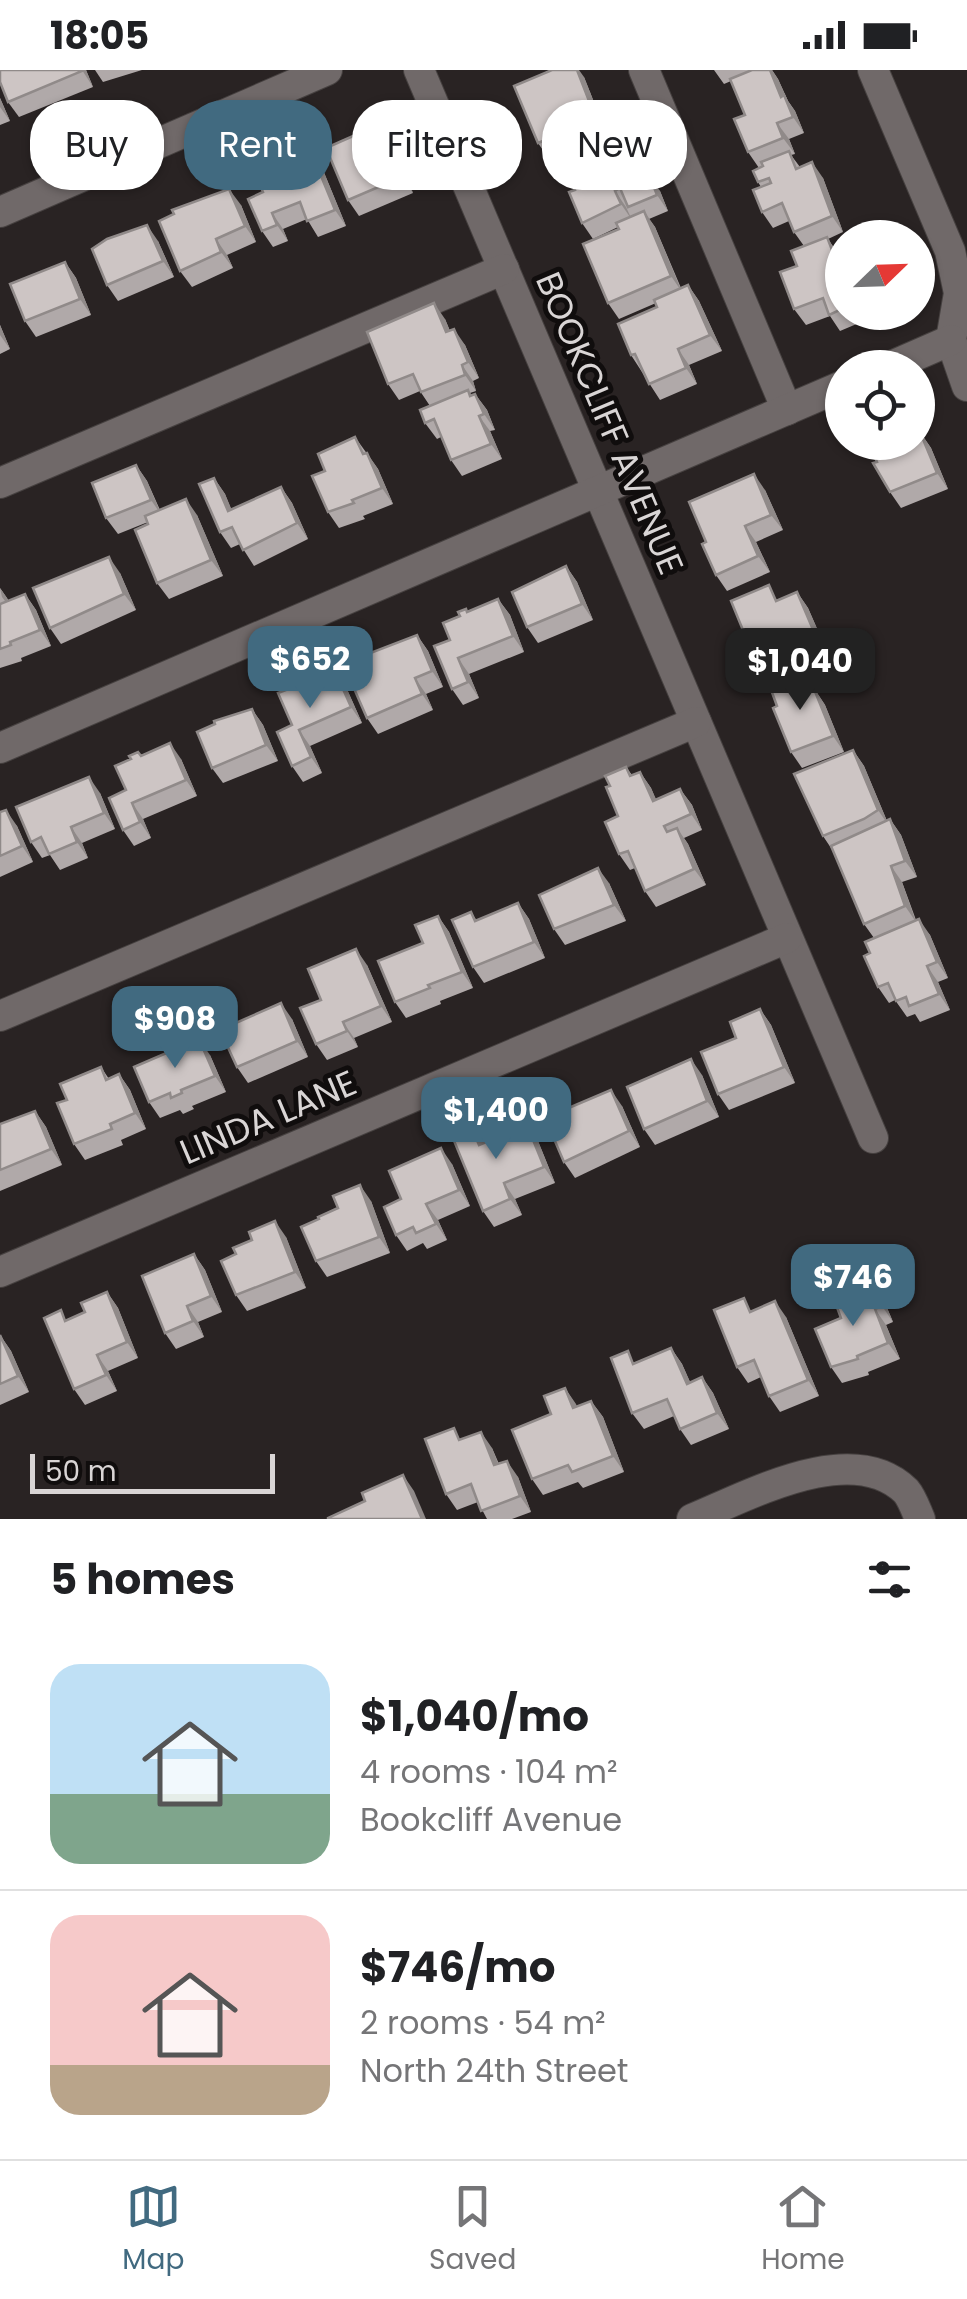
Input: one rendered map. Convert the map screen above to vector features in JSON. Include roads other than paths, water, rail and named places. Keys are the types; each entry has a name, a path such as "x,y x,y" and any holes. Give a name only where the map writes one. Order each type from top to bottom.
{"street":[{"path":"0,212 327,70"},
{"name":"BOOKCLIFF AVENUE","path":"419,70 873,1138"},
{"path":"644,70 787,410"},
{"path":"873,70 950,251 959,293 951,340 967,386"},
{"path":"0,483 504,269"},
{"path":"928,350 951,340"},
{"path":"0,748 825,393"},
{"path":"0,1016 696,722"},
{"name":"LINDA LANE","path":"0,1272 786,938"},
{"path":"692,1519 788,1479 827,1470 888,1478 914,1506"}]}
